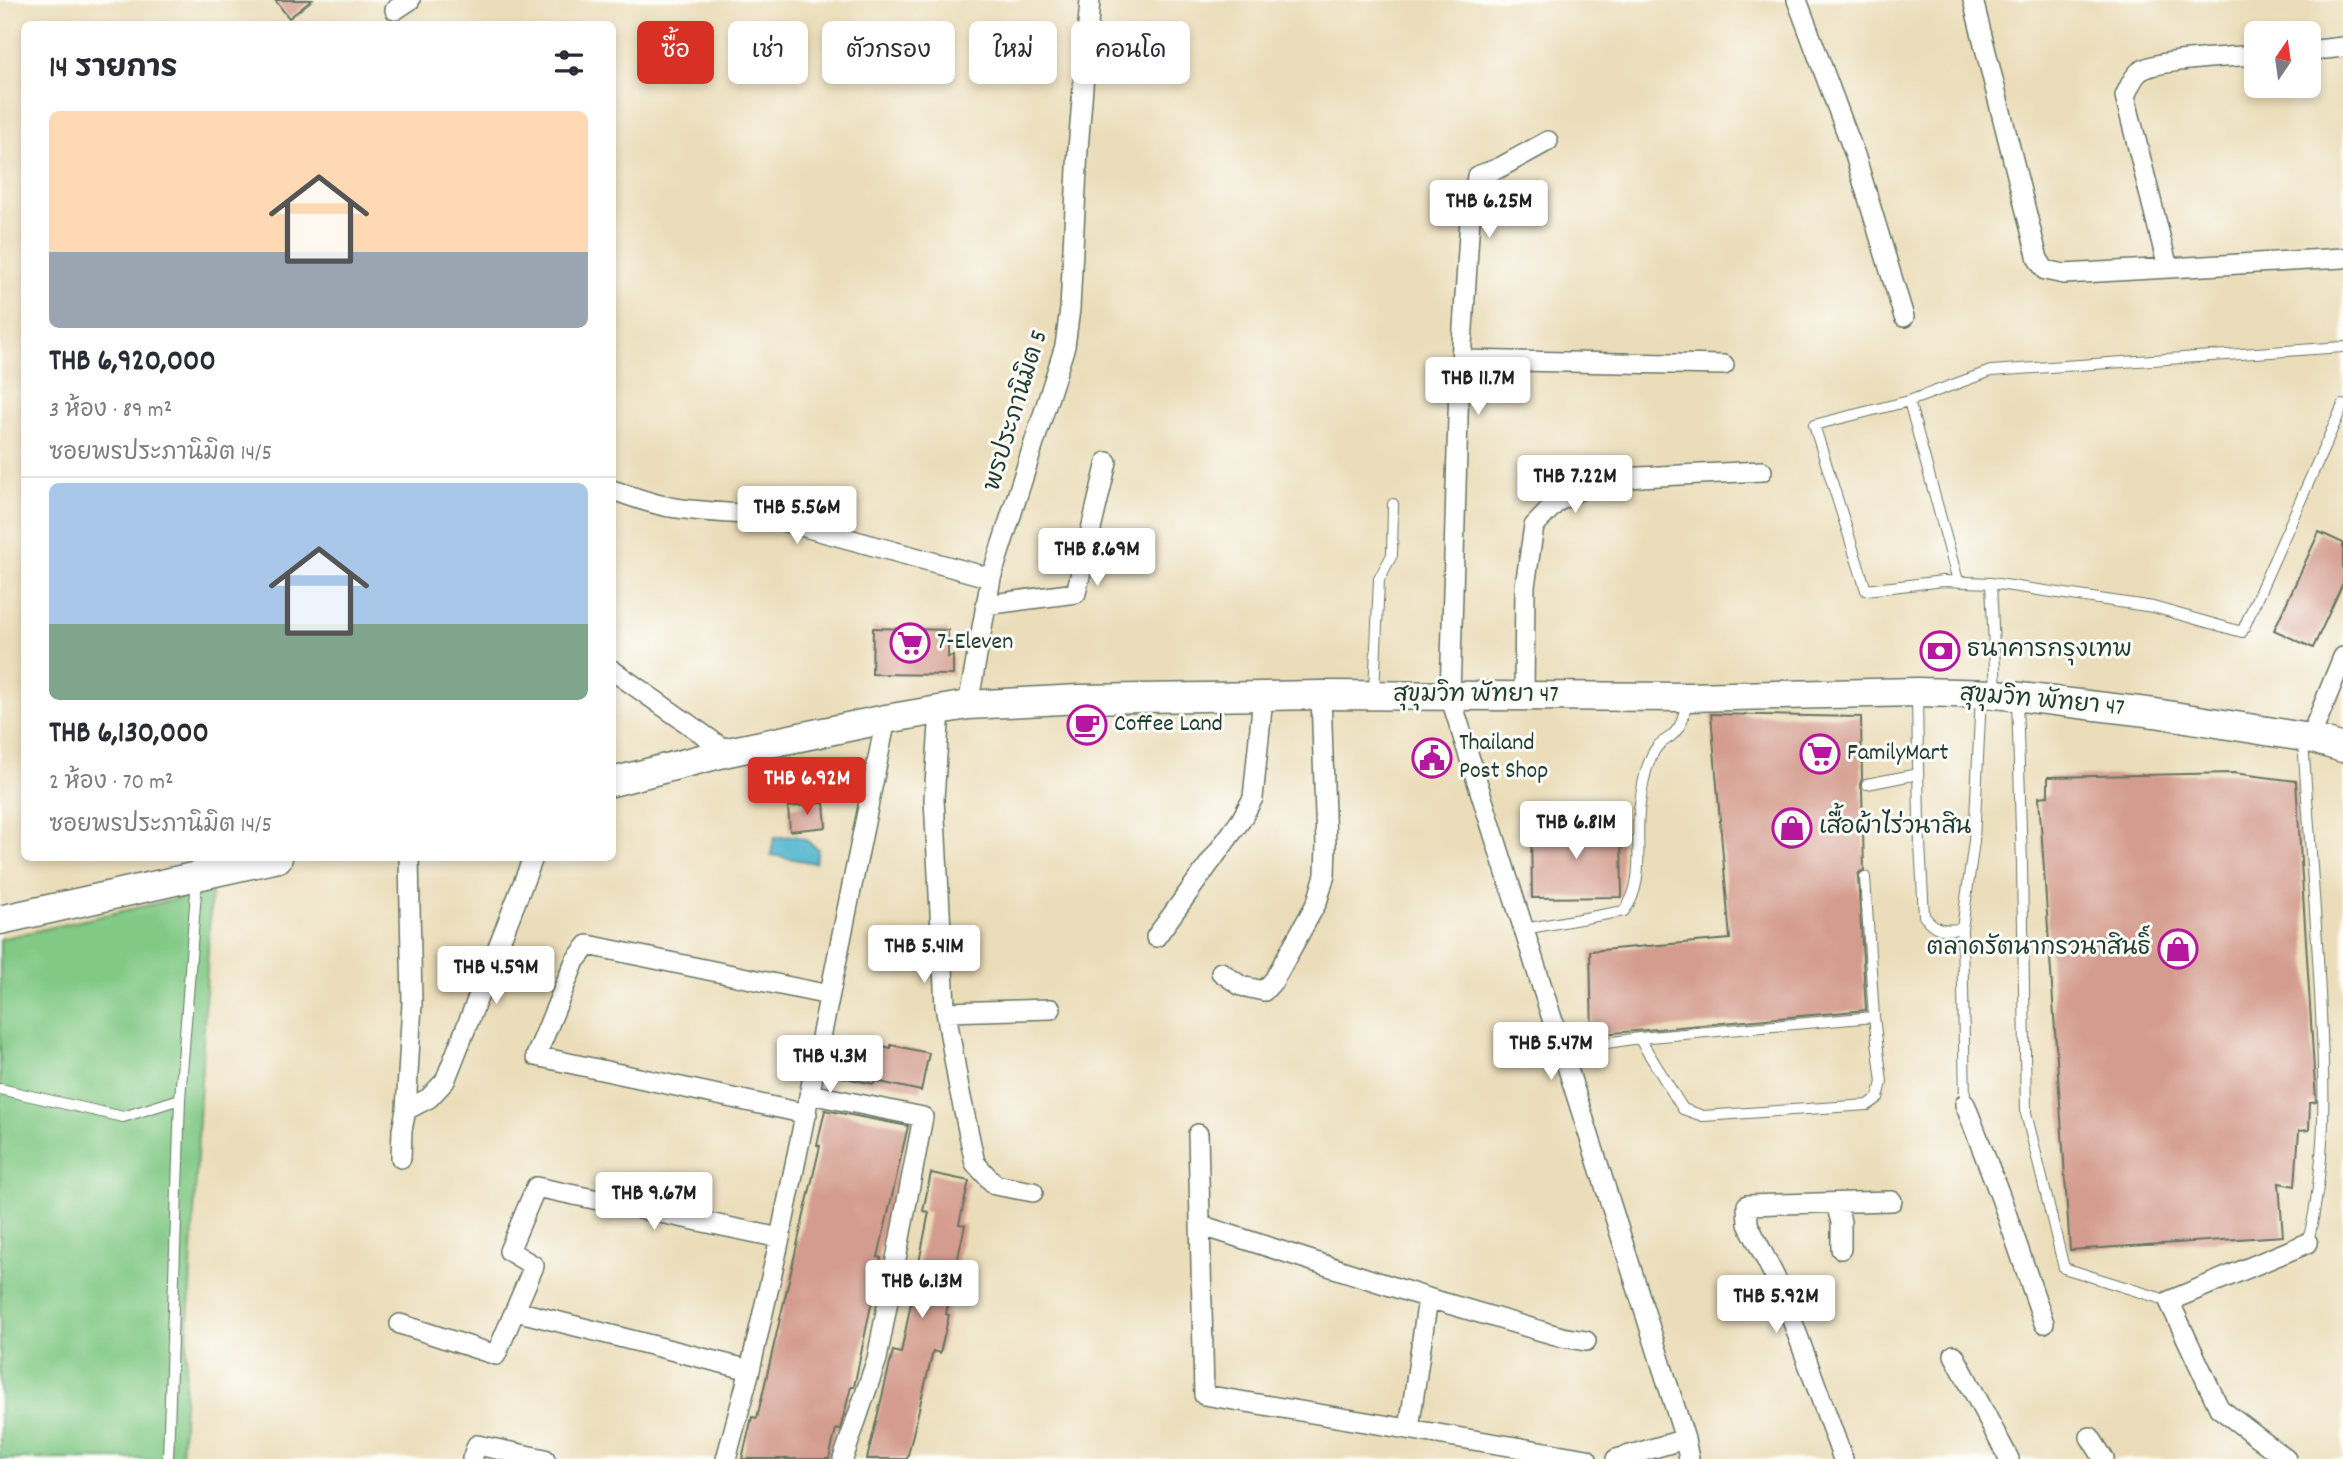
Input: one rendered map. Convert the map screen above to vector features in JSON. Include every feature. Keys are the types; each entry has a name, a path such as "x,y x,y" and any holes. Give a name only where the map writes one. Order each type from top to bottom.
{"street":[{"name":"พรประภานิมิต 5","path":"968,705 991,578 1065,346 1070,309 1078,149 1090,0"},
{"path":"1797,0 1854,155 1904,317"},
{"path":"1973,0 2038,258 2045,270 2064,274 2343,258"},
{"path":"2321,50 2343,47"},
{"path":"2168,268 2125,96 2130,83 2140,71 2157,64 2244,56"},
{"path":"1548,141 1499,168 1476,176 1470,218 1461,360 1450,696 1685,1439 1689,1459"},
{"path":"1461,360 1724,365"},
{"path":"985,605 1076,593 1107,462"},
{"path":"1524,696 1525,586 1534,526 1557,502 1590,484 1602,482 1639,477 1762,471"},
{"path":"616,491 667,506 768,517 991,578"},
{"path":"2306,738 2343,657"},
{"path":"616,673 728,752"},
{"name":"สุขุมวิท พัทยา 47","path":"616,781 728,752 886,719 968,705 1080,699 1321,695 1687,697 1917,692 1998,694 2155,713 2306,738 2343,748"},
{"path":"1221,972 1241,986 1264,991 1274,980 1317,902 1325,875 1326,845 1321,695"},
{"path":"1156,937 1241,820 1253,798 1263,696"},
{"path":"940,710 934,799 946,1012 975,1163 995,1185 1033,1192"},
{"path":"726,1459 750,1370 807,1114 886,719"},
{"path":"0,920 264,861"},
{"path":"401,1158 402,1130 407,1110 412,1003 409,861"},
{"path":"407,1110 429,1098 445,1081 532,861"},
{"path":"807,1114 536,1055 575,961 588,945 829,995"},
{"path":"946,1012 1052,1009"},
{"path":"810,1094 923,1117 877,1359 843,1459"},
{"path":"1965,1104 2044,1323"},
{"path":"1198,1134 1204,1395 1587,1459"},
{"path":"400,1324 496,1354 534,1266 509,1251 536,1187 780,1238"},
{"path":"1843,1459 1780,1287 1748,1224 1747,1205 1892,1201"},
{"path":"1836,1204 1842,1249"},
{"path":"1200,1224 1428,1297 1562,1337 1586,1341"},
{"path":"2286,1459 2219,1408 2169,1301 2308,1243"},
{"path":"1409,1429 1428,1297"},
{"path":"516,1311 750,1370"},
{"path":"1955,1355 2009,1459"},
{"path":"2090,1437 2104,1459"},
{"path":"1616,1459 1685,1439"},
{"path":"472,1459 477,1445 545,1459"}],"lane":[{"path":"2343,347 1991,371 1909,401 1814,425 1866,590 1943,580 1991,583 2153,607 2242,632 2343,405"},
{"path":"1909,401 1958,581"},
{"path":"1374,695 1379,579 1392,555 1393,504"},
{"path":"1991,583 1998,694 2023,878 2026,1113 2064,1268 2169,1301"},
{"path":"1917,692 1924,916 1932,926 1942,930 1962,929"},
{"path":"1965,1104 1962,929 1998,694"},
{"path":"1524,929 1624,911 1631,902 1636,884 1639,805 1647,775 1657,746 1678,730 1683,720 1687,697"},
{"path":"2306,738 2319,961 2324,1142 2317,1204 2308,1243"},
{"path":"1867,784 1918,774"},
{"path":"168,1459 180,1099 197,876"},
{"path":"1639,1038 1683,1109 1703,1116 1868,1105 1878,1098 1882,1082 1874,1017 1866,877"},
{"path":"1562,1050 1639,1038 1874,1017"},
{"path":"0,1089 123,1117 180,1099"}],"green space":[{"path":"211,891 181,1459 0,1459 0,939"}],"water":[{"path":"794,836 804,839 818,849 815,863 771,855 774,838"}],"building":[{"path":"275,0 312,0 289,18"},
{"path":"2319,532 2343,543 2343,583 2313,648 2274,630"},
{"name":"7-Eleven","path":"873,628 948,630 948,657 953,656 953,675 872,674"},
{"name":"เสื้อผ้าไร่วนาสิน","path":"1711,714 1861,717 1860,785 1864,870 1858,877 1866,1010 1592,1035 1590,951 1730,939"},
{"name":"ตลาดรัตนากรวนาสินธิ์","path":"2233,773 2296,781 2316,1102 2310,1103 2309,1130 2299,1131 2295,1186 2279,1183 2283,1236 2070,1250 2039,797 2048,796 2048,777"},
{"path":"824,803 826,827 790,831 788,807"},
{"path":"1621,825 1622,897 1532,898 1531,826"},
{"path":"845,1038 929,1053 921,1091 837,1076"},
{"path":"825,1110 908,1126 878,1257 881,1258 854,1387 851,1387 840,1430 836,1429 829,1459 742,1459 752,1417 757,1418 820,1146 817,1145"},
{"path":"931,1173 969,1181 959,1224 965,1225 946,1314 949,1315 940,1353 933,1351 907,1459 867,1459 893,1351 901,1353 929,1212 923,1211"}],"place":[{"name":"7-Eleven","path":"910,643"},
{"name":"ธนาคารกรุงเทพ","path":"1940,651"},
{"name":"Coffee Land","path":"1087,725"},
{"name":"FamilyMart","path":"1820,754"},
{"name":"Thailand Post Shop","path":"1432,758"},
{"name":"เสื้อผ้าไร่วนาสิน","path":"1792,828"},
{"name":"ตลาดรัตนากรวนาสินธิ์","path":"2178,949"}]}
